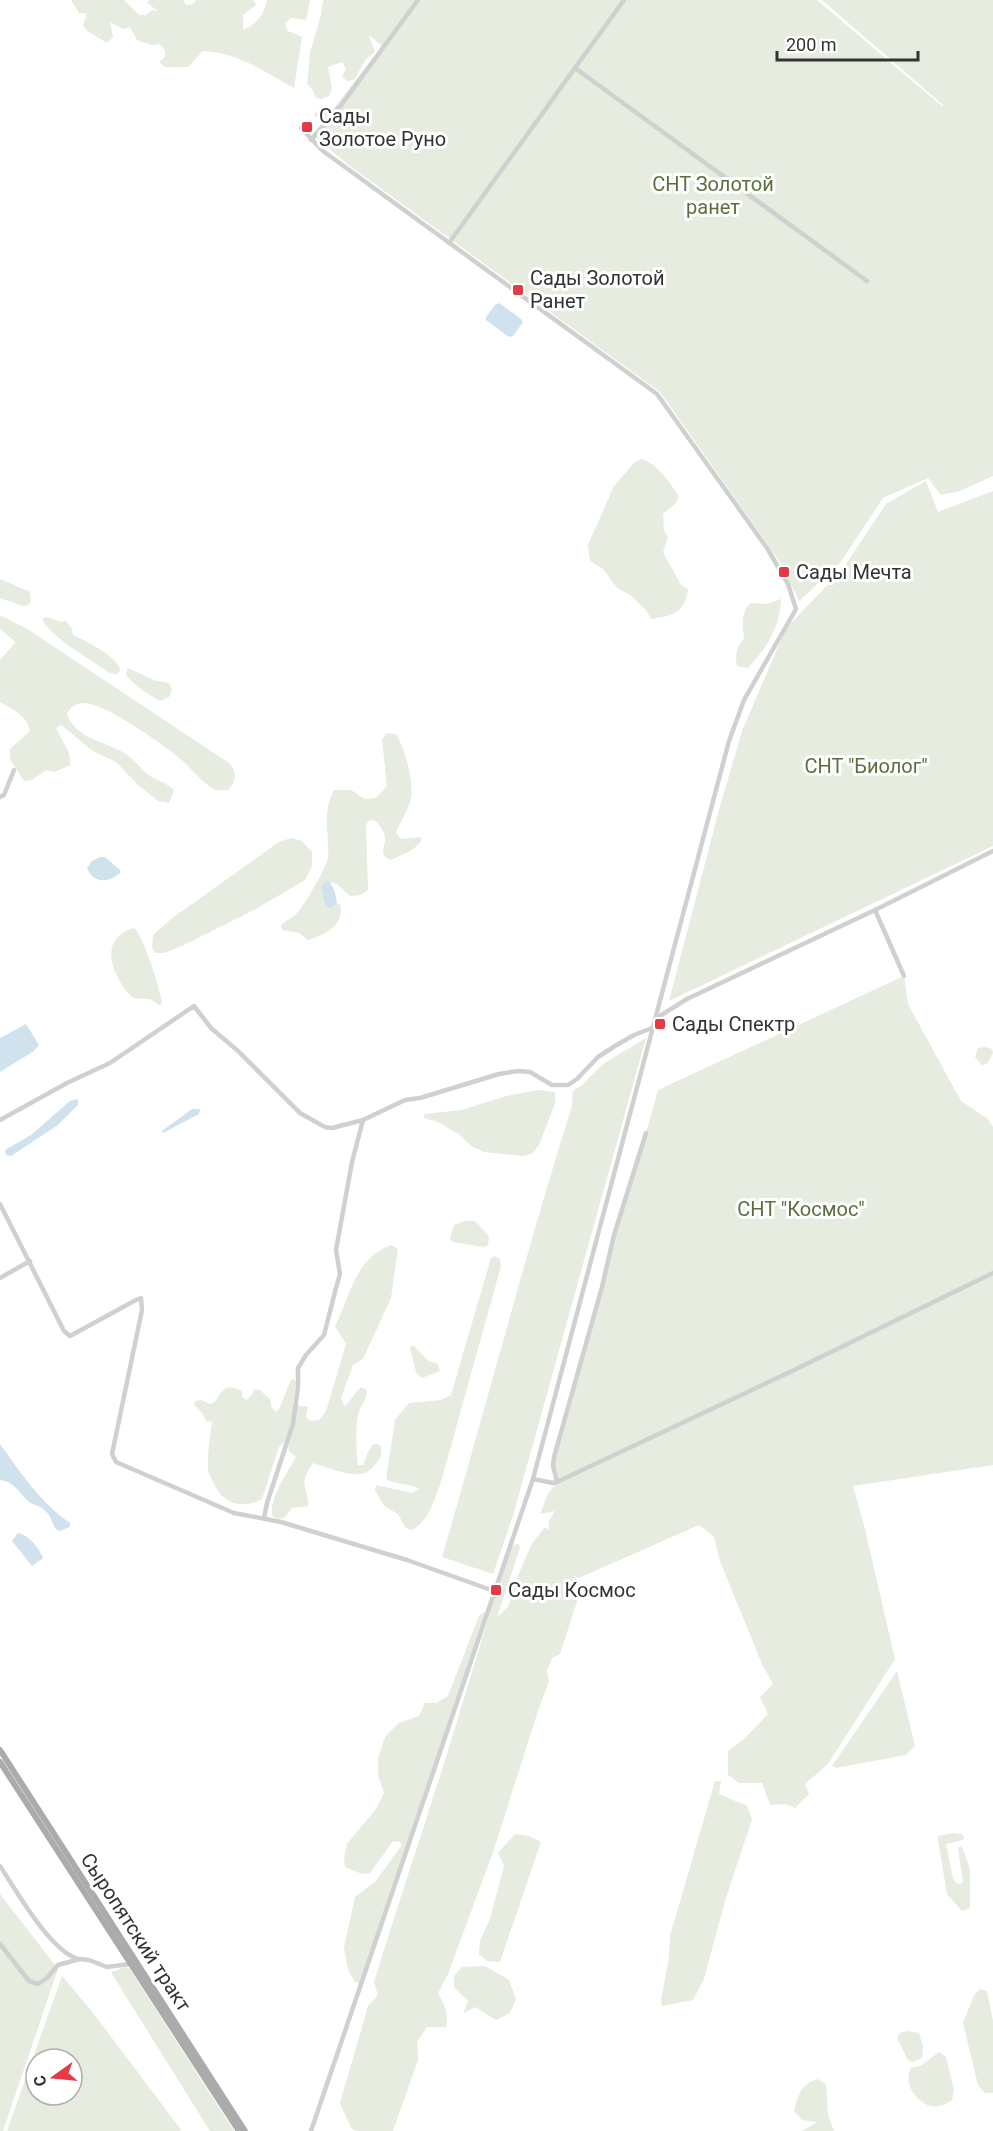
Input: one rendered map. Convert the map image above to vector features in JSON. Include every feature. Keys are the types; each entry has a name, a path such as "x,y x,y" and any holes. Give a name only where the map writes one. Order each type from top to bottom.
{"main road":[{"name":"Сыропятский тракт","path":"0,1750 245,2131"},
{"name":"Сыропятский тракт","path":"0,1762 239,2131"}],"street":[{"path":"311,140 342,104 418,0"},
{"path":"449,243 624,0"},
{"path":"575,68 867,281"},
{"path":"300,128 323,151 657,394 766,548 788,584 796,609 744,700 729,741 533,1479 311,2131"},
{"path":"0,797 4,795 14,770"},
{"path":"655,1019 687,999 993,851"},
{"path":"875,910 904,976"},
{"path":"0,1120 67,1083 110,1063 194,1006 211,1028 238,1051 300,1113 325,1127 332,1128 363,1120 405,1100 420,1098 499,1074 530,1072 552,1085 568,1085 598,1057 634,1035 652,1028"},
{"path":"264,1518 292,1424 298,1387 297,1368 324,1335 340,1274 336,1250 352,1163 363,1120"},
{"path":"557,1482 553,1466 554,1457 615,1235 646,1133"},
{"path":"0,1204 64,1331 70,1336 141,1298 142,1310 112,1455 114,1459 234,1513 264,1518 407,1560 494,1591"},
{"path":"0,1278 30,1261"},
{"path":"533,1479 557,1482 993,1273"},
{"path":"0,1866 47,1934 65,1953 80,1959"},
{"path":"0,1944 33,1983 42,1982 58,1965 80,1959 89,1959 107,1967 130,1964"}],"green space":[{"path":"71,0 124,0 139,15 146,15 152,10 158,11 147,3 149,0 183,0 186,5 193,4 196,0 253,0 256,5 243,15 243,30 259,18 267,0 310,0 306,20 291,18 285,24 288,31 302,37 294,88 250,64 215,52 203,51 188,67 165,67 159,62 165,57 165,50 159,44 152,45 137,40 130,27 123,29 110,22 113,37 107,43 87,31 83,25 87,14 79,13"},
{"name":"СНТ Золотой ранет","path":"323,0 817,0 943,107 822,0 993,0 993,476 960,491 941,495 928,478 883,498 840,563 799,601 780,562 660,392 346,163 312,134 323,123 314,115 322,105 331,112 382,46 369,35 375,52 366,59 354,80 347,81 342,76 346,69 342,62 328,67 332,89 329,96 316,98 313,90 307,84 310,53"},
{"path":"642,459 668,480 679,497 675,504 663,514 664,530 668,537 663,552 681,585 688,589 681,608 671,615 651,619 646,610 630,595 617,588 603,569 590,561 588,545 614,486 635,462"},
{"name":"СНТ \"Биолог\"","path":"926,481 938,512 993,491 993,846 669,1001 742,731 786,628 842,570 886,504"},
{"path":"0,579 30,592 31,602 23,606 0,598"},
{"path":"781,599 778,619 767,645 748,668 737,666 737,651 744,639 745,611 751,603 766,604"},
{"path":"0,615 29,630 229,763 235,774 231,787 228,790 214,789 175,754 134,726 104,709 82,703 73,706 67,713 76,728 83,734 126,754 150,776 171,787 174,790 169,803 158,801 138,785 116,762 93,751 61,725 56,728 69,753 71,765 54,772 46,770 32,780 24,781 10,759 10,749 30,731 23,717 0,702 0,660 15,643 0,629"},
{"path":"46,617 61,622 66,621 73,635 100,649 113,659 120,670 118,674 110,673 54,634 42,619"},
{"path":"128,668 156,681 169,683 172,690 169,697 160,701 142,690 126,675"},
{"path":"387,733 396,734 399,740 408,765 412,791 410,802 396,833 401,839 421,837 421,842 412,850 391,860 383,854 385,839 383,832 376,821 370,820 366,824 368,890 361,895 350,896 337,884 330,882 334,907 340,904 341,911 340,918 332,928 321,936 308,940 299,933 282,930 281,925 299,911 327,863 327,816 334,790 351,790 365,799 376,798 387,786 382,739"},
{"path":"291,838 302,841 312,852 312,866 305,880 256,909 184,945 164,953 155,953 152,947 153,935 171,919 279,842"},
{"path":"134,928 151,964 162,1004 159,1005 150,999 133,998 119,980 115,970 112,950 115,941 122,933"},
{"name":"СНТ \"Космос\"","path":"904,976 908,1004 961,1101 988,1119 993,1127 993,1465 853,1486 895,1659 828,1764 805,1784 809,1794 795,1808 786,1804 770,1805 762,1783 739,1783 728,1775 728,1751 744,1739 768,1714 760,1697 773,1684 762,1664 720,1561 714,1537 699,1525 579,1578 574,1576 582,1586 560,1654 552,1658 547,1671 549,1682 492,1855 448,1974 438,1993 446,2010 446,2027 427,2027 417,2042 418,2060 393,2131 355,2131 351,2128 340,2103 368,2006 378,1995 374,1982 513,1545 519,1544 520,1548 497,1617 508,1607 531,1545 545,1527 549,1530 549,1521 555,1511 540,1514 548,1494 557,1482 553,1466 614,1235 658,1090"},
{"path":"646,1038 513,1516 493,1574 442,1557 572,1106 573,1091 603,1064"},
{"path":"978,1048 992,1049 993,1053 987,1064 982,1065 975,1057"},
{"path":"538,1090 555,1092 555,1104 539,1145 532,1154 523,1156 484,1152 471,1146 460,1135 438,1122 424,1118 424,1114 462,1110 506,1096"},
{"path":"465,1221 475,1221 489,1236 488,1245 484,1247 452,1242 450,1238 454,1225"},
{"path":"391,1245 398,1249 391,1298 363,1359 353,1365 341,1398 344,1406 361,1387 367,1390 357,1423 358,1465 363,1465 373,1444 381,1446 381,1456 370,1470 359,1474 346,1473 313,1463 304,1481 308,1506 292,1508 280,1519 273,1517 273,1503 296,1457 289,1451 288,1444 283,1443 279,1447 262,1499 248,1504 229,1501 219,1492 209,1473 208,1458 212,1422 206,1421 194,1405 195,1401 201,1400 210,1404 229,1388 242,1391 242,1397 246,1400 255,1389 260,1390 271,1400 271,1406 276,1412 291,1380 294,1379 296,1383 293,1402 299,1406 308,1406 306,1417 310,1421 319,1420 326,1411 346,1344 335,1326 362,1268 379,1251"},
{"path":"495,1256 500,1259 501,1266 441,1482 426,1517 410,1530 405,1527 398,1514 384,1506 375,1490 376,1485 412,1493 419,1489 386,1479 395,1420 409,1403 441,1400 451,1395 491,1258"},
{"path":"413,1345 428,1361 437,1363 440,1371 422,1378 416,1372 410,1348"},
{"path":"486,1611 360,1984 354,1981 348,1970 344,1947 355,1897 375,1882 402,1845 400,1842 393,1841 370,1873 362,1874 345,1867 347,1844 376,1809 384,1793 378,1775 378,1759 385,1737 399,1723 419,1716 425,1703 436,1703 448,1696 479,1616"},
{"path":"897,1671 915,1746 906,1755 836,1768 832,1766"},
{"path":"715,1781 721,1781 719,1794 747,1806 752,1819 725,1901 704,1979 693,2000 662,2006 670,1936"},
{"path":"515,1834 529,1836 541,1842 500,1962 487,1961 479,1954 480,1941 490,1919 504,1866 498,1853"},
{"path":"962,1834 964,1837 963,1840 946,1844 956,1883 963,1882 958,1849 960,1846 970,1869 970,1908 962,1911 947,1894 938,1840 938,1836"},
{"path":"0,1894 58,1969 32,2047 24,2047 24,2069 3,2131 0,2131"},
{"path":"485,1966 509,1980 516,1999 510,2013 496,2020 475,2007 463,2014 468,2001 454,1987 454,1976 462,1967"},
{"path":"125,1967 129,1968 234,2131 210,2131 112,1974"},
{"path":"62,1976 90,2009 182,2131 7,2131 24,2083 24,2107 84,2107 84,2047 37,2047"},
{"path":"980,1989 987,1991 993,2021 993,2093 985,2093 978,2085 963,2023 974,1995"},
{"path":"907,2031 919,2033 923,2046 922,2058 913,2062 908,2060 897,2038 900,2033"},
{"path":"939,2052 946,2057 954,2090 952,2100 942,2105 930,2106 915,2095 908,2079 909,2073 911,2068 922,2065"},
{"path":"817,2079 826,2084 828,2115 834,2131 802,2131 817,2122 802,2120 794,2111 801,2091 807,2084"}],"water":[{"path":"499,303 523,322 513,336 509,337 486,320 495,305"},
{"path":"105,857 120,870 120,873 106,880 93,877 87,868 92,861"},
{"path":"325,882 330,882 335,892 337,904 334,907 329,908 325,904 321,887"},
{"path":"26,1024 39,1045 34,1051 0,1072 0,1038"},
{"path":"78,1099 78,1105 58,1125 11,1156 6,1155 5,1150 31,1135 70,1101"},
{"path":"192,1109 200,1109 199,1114 163,1133 162,1131"},
{"path":"0,1444 32,1486 49,1506 70,1523 70,1527 59,1531 46,1511 29,1501 12,1485 0,1480"},
{"path":"18,1533 33,1542 43,1558 32,1566 12,1541"}],"place":[{"name":"Сады Золотое Руно","path":"307,127"},
{"name":"Сады Золотой Ранет","path":"518,290"},
{"name":"Сады Мечта","path":"784,572"},
{"name":"Сады Спектр","path":"660,1024"},
{"name":"Сады Космос","path":"496,1590"}]}
